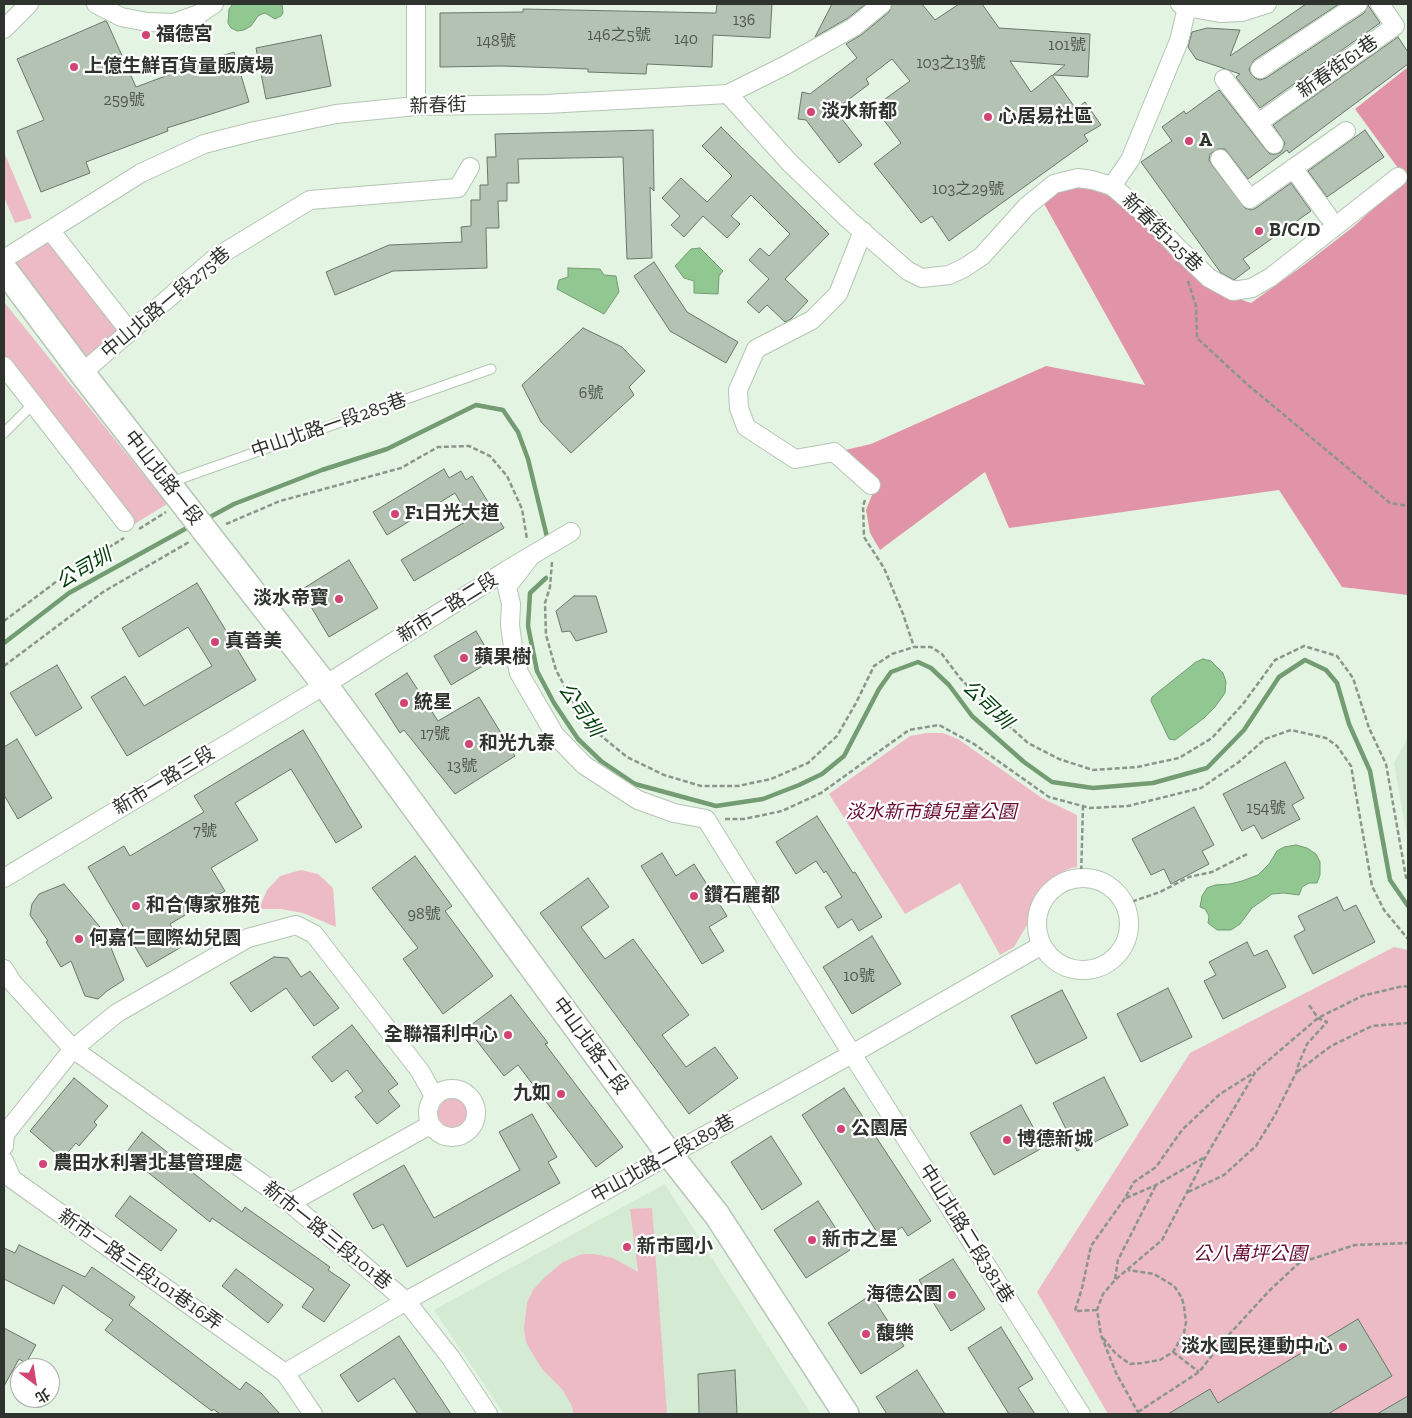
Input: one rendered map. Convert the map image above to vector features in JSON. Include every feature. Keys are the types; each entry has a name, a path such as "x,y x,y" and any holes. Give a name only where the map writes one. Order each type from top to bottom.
{"street":[{"path":"4,29 29,4"},
{"path":"96,4 121,17 147,22 174,23 199,14 214,4"},
{"path":"416,4 416,106"},
{"name":"新春街","path":"4,259 141,173 204,144 336,114 416,106 546,104 728,94 786,65 854,27 882,4"},
{"path":"1112,186 1130,160 1179,41 1184,6 1220,13 1242,12 1267,4"},
{"path":"1260,69 1358,4"},
{"name":"新春街61巷","path":"1258,124 1395,26 1380,4"},
{"path":"1224,79 1274,144"},
{"name":"新春街125巷","path":"728,94 789,162 863,232 908,271 922,278 949,275 964,268 982,256 1027,206 1054,184 1078,178 1112,186 1150,218 1209,278 1233,291 1252,288 1271,277 1398,177"},
{"path":"1220,159 1250,199 1346,131"},
{"name":"中山北路一段275巷","path":"82,373 215,258 310,200 458,188 470,166"},
{"path":"1293,168 1328,216"},
{"path":"50,230 130,332"},
{"path":"863,232 838,294 812,320 756,349 738,390 739,408 746,427 795,459 834,452 871,485"},
{"name":"中山北路一段","path":"4,269 182,503 325,685"},
{"path":"4,366 128,531"},
{"name":"新市一路二段","path":"325,685 571,532"},
{"path":"530,556 507,587 511,604 510,625 513,647 519,673 555,736 584,765 638,800 674,813 706,819"},
{"name":"新市一路三段","path":"4,878 325,685"},
{"name":"中山北路二段","path":"325,685 670,1155 717,1215 846,1414"},
{"name":"中山北路二段381巷","path":"706,819 1080,1414"},
{"path":"1081,878 1092,878 1105,883 1117,892 1125,904 1130,919 1128,935 1122,950 1111,961 1096,968 1080,970 1065,966 1052,958 1042,945 1038,931 1038,916 1043,902 1051,891 1063,883 1081,878"},
{"path":"4,1146 5,1134 73,1048 117,1013 248,938 296,925 314,934 420,1070 434,1096"},
{"name":"中山北路二段189巷","path":"285,1373 406,1301 852,1054 1042,945"},
{"name":"新市一路三段101巷","path":"4,969 12,982 73,1048 290,1203 406,1301 451,1358 488,1414"},
{"path":"449,1089 458,1090 472,1099 476,1115 474,1123 470,1130 463,1135 456,1138 441,1135 430,1124 427,1110 434,1096 441,1091 449,1089"},
{"path":"290,1203 430,1124"},
{"name":"新市一路三段101巷16弄","path":"4,1160 12,1179 285,1373"},
{"path":"285,1373 313,1414"}],"lane":[{"name":"中山北路一段285巷","path":"167,483 491,369"},
{"path":"4,433 33,404"}],"path":[{"path":"1187,280 1196,306 1197,338 1248,385 1390,503 1408,506"},
{"path":"4,666 103,592 206,533 280,500 401,468 438,447 469,446 490,456 507,476 522,508 530,556"},
{"path":"871,485 863,506 864,537 884,568 914,647"},
{"path":"4,621 128,531 182,503"},
{"path":"554,543 550,587 545,603 546,635 556,670 573,702 594,730 628,757 664,775 701,786 738,786 771,779 808,762 837,736 874,666 892,654 914,647 930,647 942,654 966,685 1028,743 1059,759 1093,770 1137,767 1179,758 1212,738 1243,704 1276,660 1304,646 1337,656 1353,678 1370,728 1386,764 1408,880"},
{"path":"706,819 744,819 782,811 820,793 909,730 938,725 974,744 1049,797 1090,808 1128,806 1201,788 1239,762 1265,739 1292,730 1326,738 1337,746 1351,766 1372,886 1384,910 1408,939"},
{"path":"1081,878 1083,806"},
{"path":"1125,904 1160,892 1189,877 1212,872 1248,854"},
{"path":"1097,1310 1075,1311 1091,1246 1126,1198 1134,1182 1156,1167 1182,1130 1220,1094 1256,1071 1318,1018 1362,996 1403,986 1408,987"},
{"path":"1188,1192 1224,1175 1256,1146 1275,1115 1308,1044 1327,1022 1318,1018 1309,1005"},
{"path":"1296,1073 1331,1046 1372,1026 1408,1023"},
{"path":"1256,1071 1206,1156 1162,1240 1115,1280 1103,1294 1097,1310 1101,1335 1116,1373 1138,1413 1199,1372 1224,1340 1270,1290 1300,1263 1355,1245 1408,1243"},
{"path":"1126,1198 1156,1185 1206,1156"},
{"path":"1115,1280 1118,1260 1156,1185"},
{"path":"1101,1335 1116,1354 1130,1364 1160,1360 1173,1352 1184,1333 1186,1322 1182,1298 1174,1286 1154,1274 1128,1270"},
{"path":"1173,1352 1199,1372"}],"shaded area":[{"path":"233,4 282,4 283,13 275,19 265,13 262,14 258,16 251,26 237,31 231,28 228,23 229,9"},
{"path":"1408,67 1408,595 1342,587 1279,490 1009,528 985,472 880,550 870,533 866,510 876,485 841,451 871,444 1046,366 1145,385 1042,200 1059,190 1087,187 1116,199 1153,231 1212,290 1251,303 1353,227 1406,179 1355,109"},
{"path":"700,248 723,271 719,276 718,294 694,293 694,281 684,278 675,266 691,249"},
{"path":"568,268 600,269 604,275 616,276 619,292 604,314 557,289 559,280 568,277"},
{"path":"1203,659 1211,661 1223,673 1226,682 1225,693 1204,718 1175,740 1169,739 1151,701 1152,697 1196,662"},
{"path":"1408,737 1408,842 1394,763"},
{"path":"1296,845 1307,848 1316,854 1320,862 1320,875 1317,883 1309,883 1302,887 1299,895 1272,894 1252,908 1240,924 1231,930 1217,930 1208,923 1209,916 1205,909 1200,907 1202,896 1207,888 1242,881 1258,875 1269,864 1277,851 1284,847"},
{"name":"新市國小","path":"665,1184 811,1414 504,1414 434,1310"}],"green space":[{"path":"4,152 32,218 15,223 4,197"},
{"path":"50,241 120,331 84,359 16,263"},
{"path":"4,302 167,504 133,525 4,359"},
{"name":"淡水新市鎮兒童公園","path":"943,733 958,739 1042,798 1077,815 1077,867 1060,873 1041,888 1034,900 1027,925 1014,947 1000,955 960,883 905,914 829,794 910,736"},
{"path":"301,870 318,874 333,888 336,927 303,913 281,909 259,909 267,890 280,876"},
{"name":"公八萬坪公園","path":"1394,947 1408,950 1408,1414 1108,1414 1037,1292 1190,1053"},
{"path":"453,1098 463,1103 468,1113 463,1123 453,1128 443,1123 438,1113 443,1103"},
{"path":"652,1208 667,1414 574,1414 571,1404 562,1389 543,1370 526,1342 524,1328 527,1303 533,1290 544,1278 563,1262 582,1254 594,1254 613,1258 638,1272 630,1209"}],"building":[{"path":"717,4 772,4 770,38 713,35 712,67 647,64 646,74 588,72 588,69 502,66 440,67 440,13 523,12 523,9 716,13"},
{"path":"832,4 866,4 848,18 815,37"},
{"name":"心居易社區","path":"892,4 922,4 935,20 959,4 982,4 999,28 1090,34 1088,77 1053,75 1065,65 1010,61 1031,92 1052,75 1076,109 1085,102 1101,125 1084,135 1088,141 949,241 932,216 921,223 874,164 901,143 874,107 910,81 892,59 866,79 869,84 835,110 862,145 839,163 806,120 798,119 802,92 810,94 857,58 846,44 861,35 889,12"},
{"path":"1306,4 1339,4 1254,60 1249,69 1255,78 1260,80 1266,78 1364,13 1368,5 1380,23 1260,108 1236,77 1240,74 1196,59 1188,47 1192,32 1207,28 1240,30 1230,56"},
{"path":"105,21 136,87 171,74 170,72 234,52 249,102 167,128 168,131 86,162 90,173 41,192 17,131 44,120 17,59"},
{"path":"321,35 331,86 266,99 256,48"},
{"path":"1398,37 1408,52 1408,64 1289,153 1287,150 1248,179 1225,149 1218,149 1210,154 1209,160 1212,165 1245,208 1251,210 1256,208 1291,183 1311,211 1243,259 1250,268 1234,280 1221,273 1141,162 1172,141 1162,127 1184,111 1186,114 1219,90 1266,150 1270,154 1276,154 1281,152 1285,143 1273,125"},
{"path":"721,127 829,234 785,279 808,301 791,319 785,322 767,305 759,313 747,302 769,279 749,260 760,248 769,256 790,234 751,195 731,216 740,224 727,238 703,216 684,237 671,225 680,216 662,198 681,178 707,202 732,176 702,146"},
{"path":"653,130 654,191 650,187 652,258 627,259 623,157 518,159 519,183 507,183 507,201 498,201 499,228 486,228 487,268 393,271 335,295 326,272 389,245 462,242 461,227 471,226 471,200 480,200 480,185 488,185 487,157 496,157 495,134"},
{"path":"1365,130 1384,157 1327,197 1308,171"},
{"path":"654,262 687,312 738,342 726,363 670,331 634,276"},
{"path":"583,328 622,347 645,371 629,387 634,395 571,453 541,422 522,385"},
{"path":"444,469 449,478 461,471 466,480 472,476 504,528 414,581 401,560 470,519 455,493 387,535 373,512"},
{"name":"淡水帝寶","path":"349,560 378,608 329,637 301,590"},
{"name":"真善美","path":"197,583 256,680 127,756 91,697 125,676 144,706 212,666 188,627 139,657 122,628"},
{"path":"574,596 596,596 607,632 576,641 570,631 562,632 556,611"},
{"name":"蘋果樹","path":"476,631 493,660 451,685 434,656"},
{"path":"57,665 82,708 36,736 10,693"},
{"name":"和光九泰","path":"407,673 438,721 479,697 515,756 455,794 404,730 400,733 375,694"},
{"path":"303,730 362,827 336,843 291,769 235,803 258,840 211,868 225,891 170,924 183,946 147,967 88,867 124,846 130,856 204,812 194,796"},
{"path":"17,739 52,798 18,819 4,795 4,747"},
{"path":"1285,762 1304,798 1292,805 1300,819 1262,839 1254,825 1242,831 1223,794"},
{"path":"1194,807 1214,845 1202,851 1209,864 1171,884 1164,869 1151,875 1132,839"},
{"path":"817,816 853,873 855,872 882,917 859,931 852,919 838,928 825,907 842,897 826,871 824,873 816,861 796,874 776,842"},
{"path":"662,853 676,876 694,864 727,916 709,927 724,951 702,964 641,866"},
{"path":"415,856 452,906 445,911 493,976 443,1014 403,959 418,948 372,888"},
{"path":"588,878 609,907 581,927 605,959 633,939 689,1015 662,1035 686,1067 715,1047 738,1078 689,1114 540,913"},
{"name":"何嘉仁國際幼兒園","path":"64,884 105,933 124,980 98,999 85,996 71,961 61,967 46,942 48,941 30,915 32,904 39,894"},
{"path":"1337,897 1344,911 1356,905 1375,942 1313,974 1294,936 1305,930 1298,916"},
{"path":"872,936 901,984 852,1014 823,967"},
{"path":"1247,942 1254,956 1267,950 1286,987 1223,1019 1204,981 1216,975 1209,962"},
{"path":"274,957 288,958 301,977 310,971 339,1008 314,1026 286,988 251,1012 230,983"},
{"path":"1168,988 1192,1037 1141,1062 1117,1014"},
{"path":"1062,990 1087,1038 1036,1064 1011,1016"},
{"path":"511,995 548,1043 545,1044 623,1147 596,1167 518,1065 504,1076 467,1028"},
{"path":"352,1025 398,1084 388,1091 400,1106 377,1124 355,1097 363,1091 347,1070 332,1082 312,1057"},
{"path":"1104,1077 1128,1125 1077,1151 1053,1103"},
{"path":"74,1078 108,1106 94,1122 97,1125 79,1146 76,1143 62,1159 30,1131"},
{"path":"844,1088 931,1221 908,1236 902,1227 882,1240 802,1115"},
{"name":"博德新城","path":"1021,1105 1044,1147 994,1175 970,1133"},
{"path":"532,1114 557,1157 548,1162 560,1183 407,1267 383,1224 373,1229 353,1194 404,1165 434,1218 520,1170 499,1132"},
{"path":"142,1132 242,1212 245,1207 330,1267 328,1270 350,1285 324,1322 302,1307 314,1289 212,1218 210,1222 125,1154"},
{"name":"新市之星","path":"771,1136 802,1184 762,1210 731,1162"},
{"path":"130,1196 177,1230 161,1251 115,1216"},
{"name":"新市之星","path":"818,1201 850,1250 806,1278 774,1230"},
{"path":"19,1245 85,1277 92,1267 135,1297 129,1305 240,1390 246,1382 261,1393 280,1414 220,1414 213,1409 212,1411 105,1330 113,1320 63,1285 54,1304 4,1279 4,1248 15,1253"},
{"name":"海德公園","path":"953,1259 985,1309 951,1331 919,1280"},
{"path":"236,1269 283,1305 268,1323 222,1286"},
{"name":"馥樂","path":"871,1295 904,1346 861,1374 828,1323"},
{"name":"淡水國民運動中心","path":"1358,1319 1392,1376 1328,1414 1168,1414 1210,1389 1218,1403"},
{"name":"海德公園","path":"1001,1327 1033,1379 1018,1388 1035,1414 1009,1414 968,1348"},
{"path":"4,1328 36,1345 29,1358 10,1358 10,1375 4,1386"},
{"path":"399,1336 451,1414 418,1414 394,1378 358,1402 340,1375"},
{"path":"735,1370 737,1414 699,1414 698,1374"},
{"name":"馥樂","path":"917,1370 945,1414 887,1414 876,1397"},
{"path":"1408,1396 1408,1414 1377,1414"}],"waterway":[{"name":"公司圳","path":"210,517 234,504 322,470 387,449 476,405 503,410 518,432 528,459 548,541"},
{"name":"公司圳","path":"4,643 69,593 185,529"},
{"name":"公司圳","path":"546,578 530,593 528,626 537,671 554,703 578,739 601,761 635,784 716,806 763,799 822,774 844,756 879,689 891,672 918,662 931,668 949,685 972,716 1024,762 1052,782 1093,788 1153,783 1207,768 1244,730 1279,677 1305,660 1326,670 1337,683 1349,724 1370,771 1390,880 1408,906"}],"place":[{"name":"福德宮","path":"146,35"},
{"name":"上億生鮮百貨量販廣場","path":"74,67"},
{"name":"淡水新都","path":"811,112"},
{"name":"心居易社區","path":"988,117"},
{"name":"A","path":"1189,141"},
{"name":"B/C/D","path":"1259,231"},
{"name":"F1日光大道","path":"395,514"},
{"name":"淡水帝寶","path":"339,599"},
{"name":"真善美","path":"215,642"},
{"name":"蘋果樹","path":"464,658"},
{"name":"統星","path":"404,703"},
{"name":"和光九泰","path":"469,744"},
{"name":"鑽石麗都","path":"694,896"},
{"name":"和合傳家雅苑","path":"136,906"},
{"name":"何嘉仁國際幼兒園","path":"79,939"},
{"name":"全聯福利中心","path":"508,1035"},
{"name":"九如","path":"561,1094"},
{"name":"公園居","path":"841,1129"},
{"name":"博德新城","path":"1007,1140"},
{"name":"農田水利署北基管理處","path":"43,1164"},
{"name":"新市之星","path":"812,1240"},
{"name":"新市國小","path":"627,1247"},
{"name":"海德公園","path":"952,1295"},
{"name":"馥樂","path":"866,1334"},
{"name":"淡水國民運動中心","path":"1343,1347"}]}
